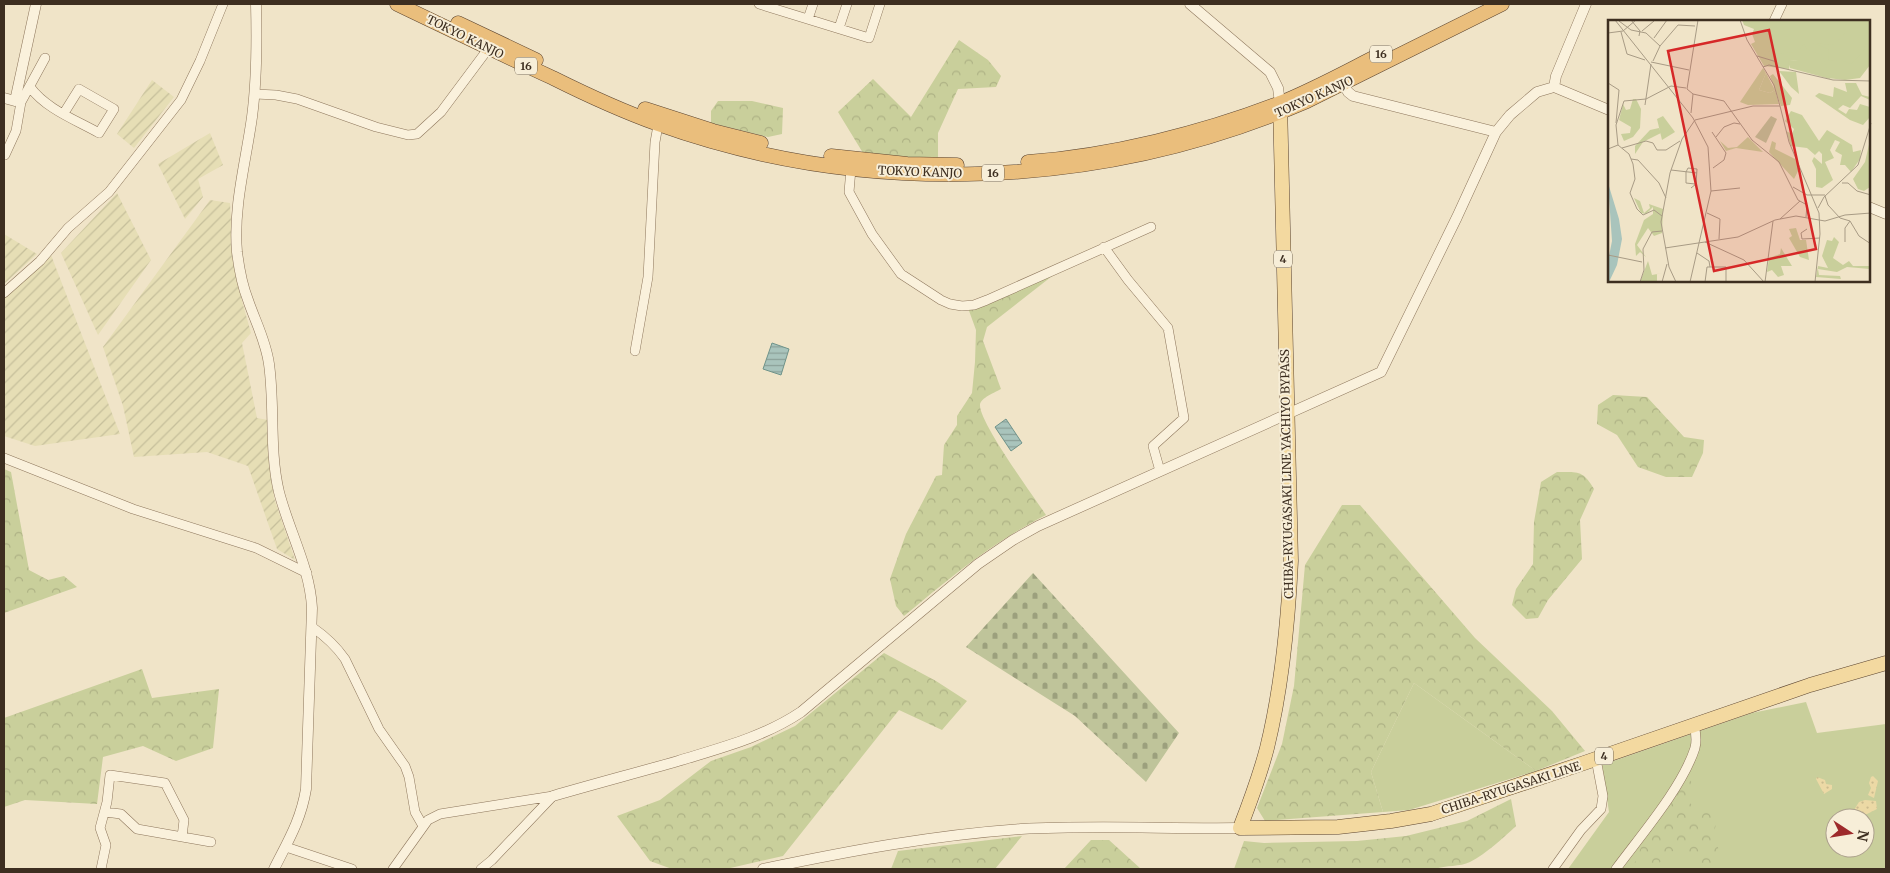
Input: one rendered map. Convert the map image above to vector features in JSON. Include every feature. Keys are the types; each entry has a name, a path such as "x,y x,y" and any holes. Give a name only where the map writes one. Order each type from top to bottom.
{"highway":[{"name":"TOKYO KANJO","path":"397,4 609,94 659,119 733,146 851,169 910,174 994,173 1062,168 1132,156 1190,143 1344,84 1502,4"},
{"name":"TOKYO KANJO","path":"418,4 491,45"},
{"name":"TOKYO KANJO","path":"659,119 792,150 860,160 907,164 962,165 1036,161 1103,152 1280,108 1482,4"}],"main road":[{"name":"CHIBA-RYUGASAKI LINE YACHIYO BYPASS","path":"1240,828 1267,748 1279,690 1286,638 1291,562 1280,108"},
{"name":"CHIBA-RYUGASAKI LINE","path":"1240,828 1338,827 1392,821 1431,814 1810,685 1886,663"}],"street":[{"path":"5,155 16,131 18,101 36,4"},
{"path":"4,293 40,261 68,228 109,192 181,100 200,61 223,4"},
{"path":"256,4 257,67 255,94 238,206 237,252 247,300 266,346 269,364 273,452 277,484 311,589 312,626 306,789 296,827 274,869"},
{"path":"759,4 779,7 808,19 868,38 880,4"},
{"path":"808,19 813,4"},
{"path":"840,28 847,4"},
{"path":"1190,4 1270,72 1278,88 1280,108"},
{"path":"1554,88 1556,76 1586,4"},
{"path":"1774,20 1782,4"},
{"path":"255,94 276,95 297,100 408,136 417,134 441,112 491,45"},
{"path":"18,101 30,87 45,58"},
{"path":"1344,84 1348,92 1353,96 1496,132"},
{"path":"30,87 37,96 64,113 99,133 114,109 79,89 64,113"},
{"path":"393,869 428,820 440,814 553,796 694,756 758,736 782,726 978,564 1013,540 1038,526 1160,470 1381,372 1457,217 1496,132 1510,115 1537,92 1554,88 1608,110"},
{"path":"4,98 18,101"},
{"path":"635,351 648,277 655,142 659,119"},
{"path":"851,169 849,192 872,234 901,274 950,304 974,305 987,300 1150,227"},
{"path":"1870,207 1886,214"},
{"path":"1104,247 1128,280 1168,328 1184,418 1153,446 1160,470"},
{"path":"4,458 133,509 256,548 306,573"},
{"path":"312,626 323,634 345,659 379,729 405,766 414,812 423,826"},
{"path":"1616,869 1681,779 1695,748 1696,735 1694,725"},
{"path":"1553,869 1581,830 1601,808 1603,796 1596,759"},
{"path":"101,869 106,845 100,828 105,812 110,775 165,783 184,820 182,837"},
{"path":"481,869 492,860 553,796"},
{"path":"105,812 121,814 137,829 211,842"},
{"path":"763,869 864,848 934,838 1021,829 1091,827 1240,828"},
{"path":"286,847 352,869"}],"shaded area":[{"path":"152,80 174,97 134,148 117,134"},
{"path":"210,133 223,165 198,179 203,197 185,219 158,164"},
{"path":"117,193 151,260 98,335 61,253"},
{"path":"210,200 230,203 233,260 251,333 242,343 257,418 268,420 274,498 295,560 277,549 248,466 207,452 134,457 123,406 103,347"},
{"path":"4,234 37,254 4,284"},
{"path":"51,255 120,434 35,446 4,436 4,298"}],"green space":[{"path":"959,40 988,60 1001,76 996,87 958,89 938,133 938,159 879,156 863,153 838,112 873,79 911,117"},
{"path":"718,101 752,101 783,108 782,134 768,137 711,123 711,111"},
{"path":"1056,273 987,327 983,341 1001,389 985,398 980,405 982,414 997,443 1046,515 989,549 904,616 896,606 890,579 906,534 936,476 942,475 944,445 957,425 957,416 972,393 976,330 968,308"},
{"path":"1613,395 1647,397 1684,437 1704,440 1703,453 1692,477 1666,477 1638,467 1617,435 1597,424 1598,405"},
{"path":"4,469 11,472 29,570 48,580 64,576 77,587 4,613"},
{"path":"1557,472 1579,473 1587,478 1594,489 1580,520 1582,559 1548,600 1538,618 1526,619 1512,605 1516,589 1533,564 1534,522 1541,482"},
{"path":"1342,505 1360,505 1475,638 1552,711 1585,751 1536,771 1414,683 1371,772 1383,812 1265,821 1257,808 1282,744 1294,686 1305,565"},
{"path":"1033,573 1179,733 1146,782 1075,716 966,647"},
{"path":"884,653 936,681 967,701 942,730 899,710 783,856 726,869 672,869 650,861 617,816 660,800 711,761 751,747 795,726"},
{"path":"142,669 152,698 219,689 213,748 176,761 143,746 103,757 97,804 25,800 4,807 4,718"},
{"path":"1414,683 1536,771 1409,810 1383,812 1371,772"},
{"path":"1806,702 1817,733 1886,724 1886,869 1568,869 1609,812 1602,765 1752,713"},
{"path":"1688,777 1692,783 1688,801 1695,808 1720,809 1714,832 1720,855 1720,869 1695,869 1688,849 1680,845 1652,869 1632,869 1642,845"},
{"path":"1511,799 1516,826 1482,854 1462,865 1435,869 1234,869 1244,841 1264,843 1357,841 1406,836 1467,821"},
{"path":"1022,836 995,869 891,869 898,851"},
{"path":"1091,840 1109,840 1141,869 1064,869"}],"sand":[{"path":"1873,776 1878,781 1874,798 1868,795 1871,788 1869,783"},
{"path":"1817,777 1825,780 1826,784 1832,785 1832,789 1824,794 1816,779"},
{"path":"1865,800 1876,801 1877,809 1855,808 1859,802"}],"water":[{"path":"772,343 789,349 781,375 763,369"},
{"path":"1006,419 1022,443 1011,451 995,427"}]}
